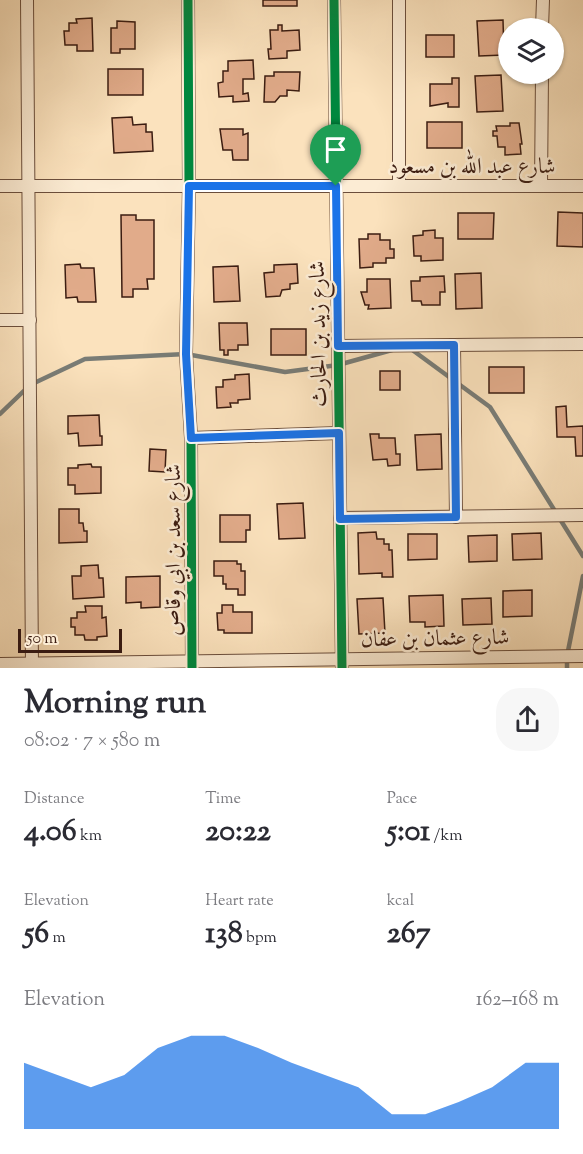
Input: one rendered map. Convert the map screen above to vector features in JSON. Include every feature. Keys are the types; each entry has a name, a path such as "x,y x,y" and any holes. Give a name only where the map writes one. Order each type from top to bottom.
{"street":[{"path":"27,0 32,666"},
{"name":"شارع سعد بن ابي وقاص","path":"188,0 189,186 186,354 191,438 192,665"},
{"name":"شارع زيد بن الحارث","path":"334,0 342,664"},
{"path":"399,0 399,186"},
{"path":"542,18 543,0"},
{"path":"541,186 542,84"},
{"name":"شارع عبد الله بن مسعود","path":"0,186 583,186"},
{"path":"0,320 30,320"},
{"path":"338,346 583,344"},
{"path":"454,345 456,517"},
{"path":"191,438 339,433"},
{"path":"340,519 583,515"},
{"name":"شارع عثمان بن عفان","path":"0,664 32,666 342,664 583,656"}],"building":[{"path":"263,0 297,0 297,6 263,6"},
{"path":"92,18 93,51 77,51 77,45 65,45 64,31 69,31 69,23 77,23 76,19"},
{"path":"498,20 498,55 479,56 477,21"},
{"path":"117,21 135,22 135,49 120,49 120,53 111,53 111,28 117,28"},
{"path":"278,25 282,25 282,31 299,30 300,50 287,51 287,58 269,59 270,30 278,30"},
{"path":"426,35 454,35 454,57 426,57"},
{"path":"253,60 254,79 243,79 243,94 248,93 249,101 233,102 233,96 219,97 218,83 223,82 223,71 228,71 228,61"},
{"path":"108,69 143,69 143,95 108,95"},
{"path":"274,72 300,72 299,91 287,90 287,96 280,96 275,102 264,102 265,76 274,76"},
{"path":"498,75 498,84 502,84 503,111 477,112 475,76"},
{"path":"452,78 459,78 459,107 448,107 448,103 430,106 430,84 452,84"},
{"path":"132,117 133,125 146,124 146,132 152,132 153,151 114,153 112,118"},
{"path":"427,122 462,122 462,148 427,148"},
{"path":"510,123 519,123 521,154 505,155 505,147 498,147 497,136 493,136 493,131 497,131 496,126 510,126"},
{"path":"220,129 243,129 243,135 248,133 248,160 233,160 232,150 223,150"},
{"path":"558,212 583,213 583,247 557,246"},
{"path":"458,213 494,213 493,239 458,239"},
{"path":"121,215 136,215 136,220 154,220 154,279 147,279 148,289 133,289 133,297 122,297"},
{"path":"435,230 435,238 443,238 443,260 421,261 421,256 414,256 413,236 423,235 423,231"},
{"path":"368,234 380,234 380,240 390,240 390,249 394,249 394,258 386,258 386,263 373,263 373,267 360,268 359,239 368,239"},
{"path":"80,264 81,268 94,268 96,302 78,302 77,297 66,298 65,265"},
{"path":"297,264 298,283 290,284 290,289 282,290 280,296 266,297 264,273 274,272 274,265"},
{"path":"238,266 240,301 214,302 213,267"},
{"path":"481,273 482,308 456,309 455,274"},
{"path":"444,276 445,292 440,292 440,305 422,305 421,301 412,301 411,281 420,281 420,277"},
{"path":"367,279 390,279 391,308 368,309 369,305 365,305 361,292 367,292"},
{"path":"219,323 247,323 248,345 238,345 238,350 228,350 228,355 224,355 224,350 220,350"},
{"path":"271,329 306,329 306,355 271,355"},
{"path":"489,367 524,367 524,393 489,393"},
{"path":"380,371 400,371 400,390 380,390"},
{"path":"249,374 250,399 230,403 231,407 217,408 216,387 223,387 223,380 235,379 235,375"},
{"path":"566,406 567,427 583,426 583,456 576,456 575,437 557,437 556,407"},
{"path":"99,415 102,445 79,446 78,433 68,434 68,416"},
{"path":"370,434 379,434 379,438 395,438 396,454 400,454 400,465 388,466 387,459 373,460"},
{"path":"441,434 442,469 417,470 415,435"},
{"path":"150,449 166,450 165,472 149,471"},
{"path":"91,464 92,467 101,467 101,493 75,494 75,485 68,485 68,468"},
{"path":"303,503 305,538 279,539 277,504"},
{"path":"59,509 79,509 79,523 83,523 84,531 87,531 87,542 59,543"},
{"path":"220,515 250,515 250,530 246,530 246,542 220,542"},
{"path":"376,532 377,539 384,539 384,544 389,544 389,550 392,550 393,577 382,577 382,573 359,574 358,533"},
{"path":"541,533 542,559 513,560 512,534"},
{"path":"408,534 437,534 437,559 408,560"},
{"path":"497,535 497,561 469,562 468,536"},
{"path":"214,561 237,561 237,564 241,564 241,571 245,571 245,595 238,595 238,589 226,589 223,576 214,576"},
{"path":"98,565 99,578 103,578 104,597 73,599 72,576 81,576 81,566"},
{"path":"160,576 160,607 141,608 141,602 126,603 126,577"},
{"path":"532,590 532,616 503,617 503,591"},
{"path":"443,595 444,626 425,627 425,622 410,622 409,596"},
{"path":"383,598 385,633 359,634 357,599"},
{"path":"491,598 492,624 463,625 462,599"},
{"path":"222,605 233,605 233,612 252,612 252,633 224,633 224,630 218,630 217,613 222,613"},
{"path":"85,606 102,606 102,618 106,617 107,636 97,637 97,640 85,640 84,635 75,635 75,627 71,627 71,618 77,618 77,612 86,612"}],"waterway":[{"path":"411,349 490,407 583,556"},
{"path":"0,414 30,385 85,359 186,354 285,372 338,365 392,350"},
{"path":"567,668 567,656 583,576"}],"cycle path":[{"path":"188,0 189,186 186,354 191,438 192,668"},
{"path":"334,0 342,668"}],"route":[{"path":"189,186 336,186 338,346 454,345 456,517 340,519 339,433 191,438 186,354 189,186"}]}
